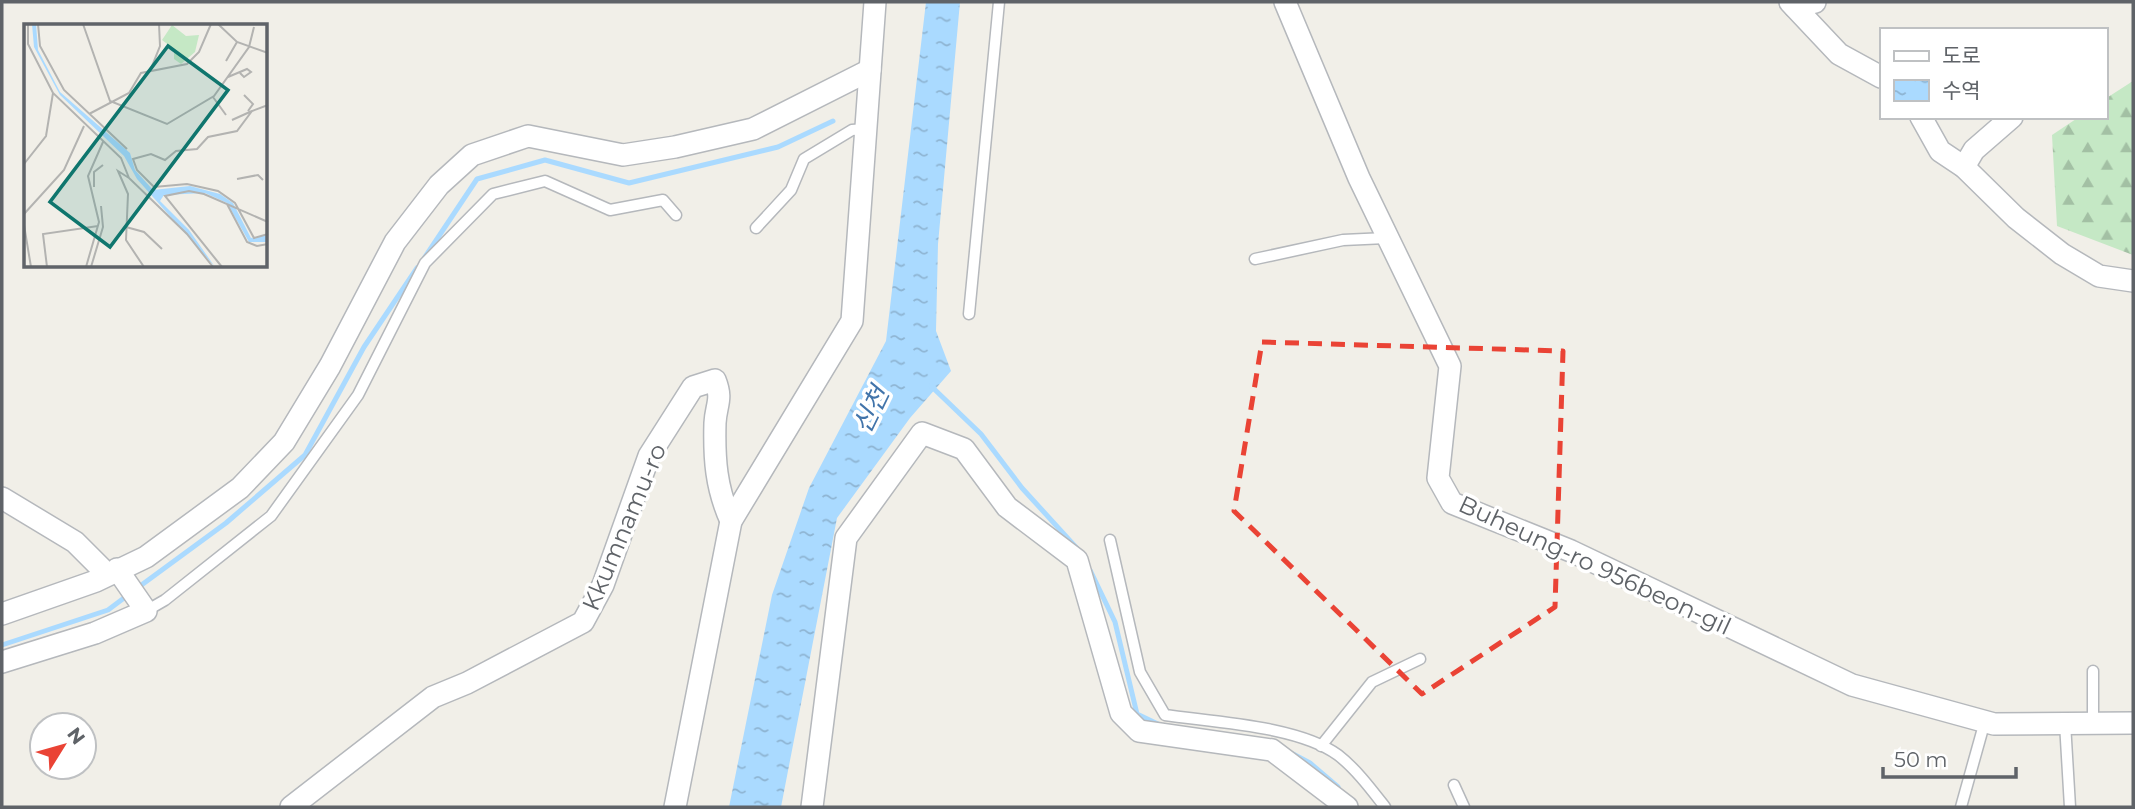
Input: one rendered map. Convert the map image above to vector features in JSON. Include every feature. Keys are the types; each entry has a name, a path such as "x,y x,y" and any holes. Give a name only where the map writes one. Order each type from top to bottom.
{"street":[{"path":"675,807 731,520 852,321 874,2"},
{"name":"Buheung-ro 956beon-gil","path":"1285,2 1386,238 1450,366 1438,478 1452,503 1571,551 1852,685 1985,721 2133,723"},
{"path":"1800,4 1839,54 1880,76"},
{"path":"2,614 112,572 146,556 240,488 285,442 330,366 395,242 439,186 472,155 528,136 623,155 675,147 753,129 870,70"},
{"path":"1922,119 1940,151 1964,167 2016,218 2062,254 2099,276 2133,281"},
{"path":"1964,167 1974,150 2010,119"},
{"name":"Kkumnamu-ro","path":"291,807 433,697 467,683 583,622 603,585 649,456 693,387 715,380 721,394 715,420 718,493 731,520"},
{"path":"811,807 846,538 922,433 964,449 1007,507 1077,560 1121,713 1139,731 1272,750 1345,802 1347,807"},
{"path":"2,498 75,542 112,572 146,611 95,633 2,662"}],"lane":[{"path":"969,314 999,2"},
{"path":"756,228 791,190 804,159 852,130 865,129"},
{"path":"146,611 165,600 271,516 358,395 425,263 493,194 545,181 610,210 663,200 676,215"},
{"path":"1255,259 1343,240 1386,238"},
{"path":"1110,540 1140,672 1152,698 1165,715 1269,728 1321,746 1337,754 1361,777 1385,807"},
{"path":"1321,746 1372,682 1420,659"},
{"path":"2093,671 2093,723"},
{"path":"1961,807 1985,721"},
{"path":"2065,723 2070,807"},
{"path":"1454,785 1464,807"}],"highlighted area":[{"path":"1262,342 1563,351 1555,607 1422,694 1234,511"}],"green space":[{"path":"2133,81 2133,255 2057,226 2052,135 2076,119 2107,119 2107,98"}],"water":[{"name":"신천","path":"926,2 960,2 938,244 936,331 951,371 910,418 837,518 781,807 729,807 772,595 809,488 886,341"}],"waterway":[{"path":"425,257 477,179 545,160 629,183 778,147 833,121"},
{"path":"136,589 226,523 305,455 364,347 417,268"},
{"path":"931,386 981,434 1022,488 1083,555"},
{"path":"1090,570 1115,622 1137,714 1162,726"},
{"path":"2,645 108,610 128,595"},
{"path":"1293,754 1310,763 1338,787"}]}
